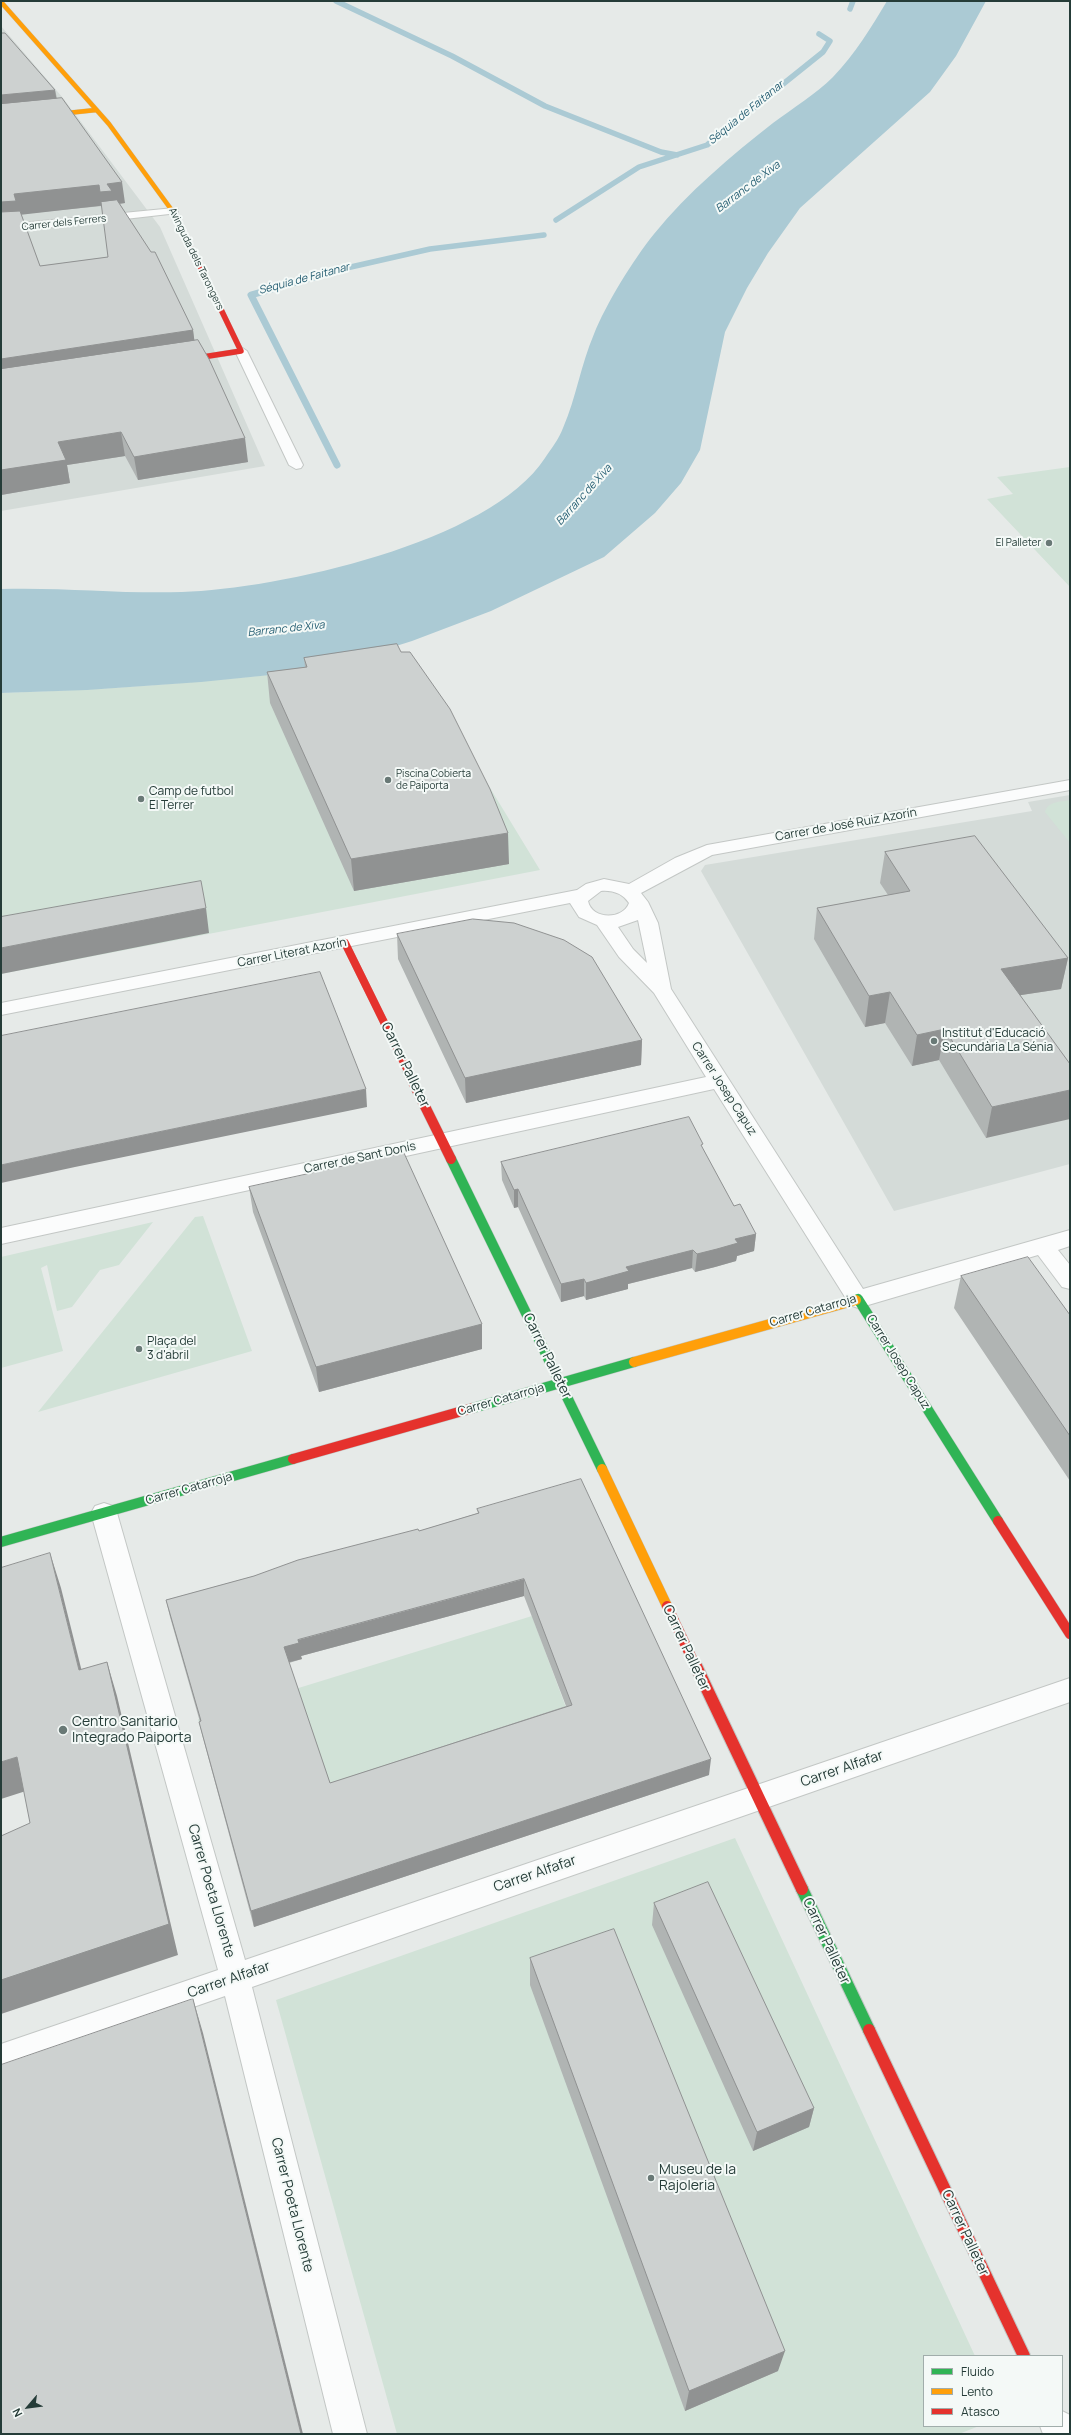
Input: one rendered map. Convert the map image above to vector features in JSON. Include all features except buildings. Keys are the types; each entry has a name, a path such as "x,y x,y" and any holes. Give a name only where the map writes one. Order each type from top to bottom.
{"street":[{"name":"Avinguda dels Tarongers","path":"1,2 96,110 174,211 296,465"},
{"path":"1,120 96,110"},
{"name":"Carrer dels Ferrers","path":"1,229 174,211"},
{"path":"171,362 241,351"},
{"name":"Carrer de José Ruiz Azorín","path":"635,897 681,862 707,850 1070,785"},
{"path":"604,885 624,888 635,897 638,908 629,917 613,922 589,917 583,912 580,906 582,895 595,887 604,885"},
{"name":"Carrer Literat Azorín","path":"1,1009 345,943 582,895"},
{"name":"Carrer Josep Capuz","path":"635,897 647,917 661,990"},
{"name":"Carrer Josep Capuz","path":"604,921 626,953 661,990 1070,1634"},
{"name":"Carrer Palleter","path":"345,943 560,1383 1024,2355"},
{"name":"Carrer de Sant Donís","path":"1,1236 719,1081"},
{"name":"Carrer Catarroja","path":"1,1542 1070,1238"},
{"path":"1044,1246 1070,1281"},
{"name":"Carrer Poeta Llorente","path":"104,1513 235,1978 350,2434"},
{"name":"Carrer Alfafar","path":"1,2059 1070,1690"}],"shaded area":[{"path":"1,26 63,98 160,227 265,466 1,511"},
{"name":"Institut d'Educació Secundària La Sénia","path":"1070,795 1070,1164 894,1211 701,871 705,865 1032,811 1028,802"}],"green space":[{"name":"El Palleter","path":"1070,467 1070,587 987,499 1013,494 997,477"},
{"path":"411,658 540,870 1,974 1,693 207,681"},
{"path":"1070,800 1070,843 1045,812 1052,804"},
{"path":"203,1216 252,1351 38,1412 195,1217"},
{"path":"153,1222 119,1265 100,1270 72,1307 57,1311 47,1265 41,1268 63,1351 1,1368 1,1257"},
{"path":"532,1616 571,1721 319,1804 301,1707 203,1738 198,1719"},
{"path":"735,1838 975,2355 923,2355 923,2427 976,2427 959,2434 397,2434 276,2000"}],"water":[{"name":"Barranc de Xiva","path":"887,1 986,1 956,56 930,92 800,208 768,253 747,288 725,332 700,450 681,483 655,513 604,557 491,611 412,641 320,670 201,682 87,690 1,693 1,589 182,592 223,589 271,582 325,571 379,556 431,537 479,514 518,488 545,458 555,444 568,417 589,345 599,322 605,309 637,256 667,219 710,175 773,123 812,95 833,77 856,50"}],"waterway":[{"path":"336,1 452,56 545,106 661,152 676,155"},
{"name":"Séquia de Faitanar","path":"850,9 853,1"},
{"name":"Séquia de Faitanar","path":"676,155 707,145 823,52 830,41 819,34"},
{"name":"Séquia de Faitanar","path":"556,220 639,167 676,155"},
{"name":"Séquia de Faitanar","path":"344,268 430,249 544,235"},
{"name":"Séquia de Faitanar","path":"337,465 251,295 344,268"}],"traffic: fast":[{"path":"451,1159 602,1469"},
{"path":"856,1300 858,1299 998,1521"},
{"path":"473,1408 634,1362"},
{"path":"1,1542 293,1459"},
{"path":"802,1889 869,2030"}],"traffic: slow":[{"path":"1,2 109,124 176,216"},
{"path":"1,120 96,110"},
{"path":"634,1362 856,1300"},
{"path":"602,1469 667,1606"}],"traffic: jam":[{"path":"176,216 241,351 177,361"},
{"path":"345,943 451,1159"},
{"path":"293,1459 473,1408"},
{"path":"998,1521 1070,1634"},
{"path":"667,1606 802,1889"},
{"path":"869,2030 1024,2355"}],"place":[{"name":"El Palleter","path":"1049,543"},
{"name":"Piscina Cobierta de Paiporta","path":"388,780"},
{"name":"Camp de futbol El Terrer","path":"141,799"},
{"name":"Institut d'Educació Secundària La Sénia","path":"934,1041"},
{"name":"Plaça del 3 d'abril","path":"139,1349"},
{"name":"Centro Sanitario Integrado Paiporta","path":"63,1730"},
{"name":"Museu de la Rajoleria","path":"651,2178"}]}
